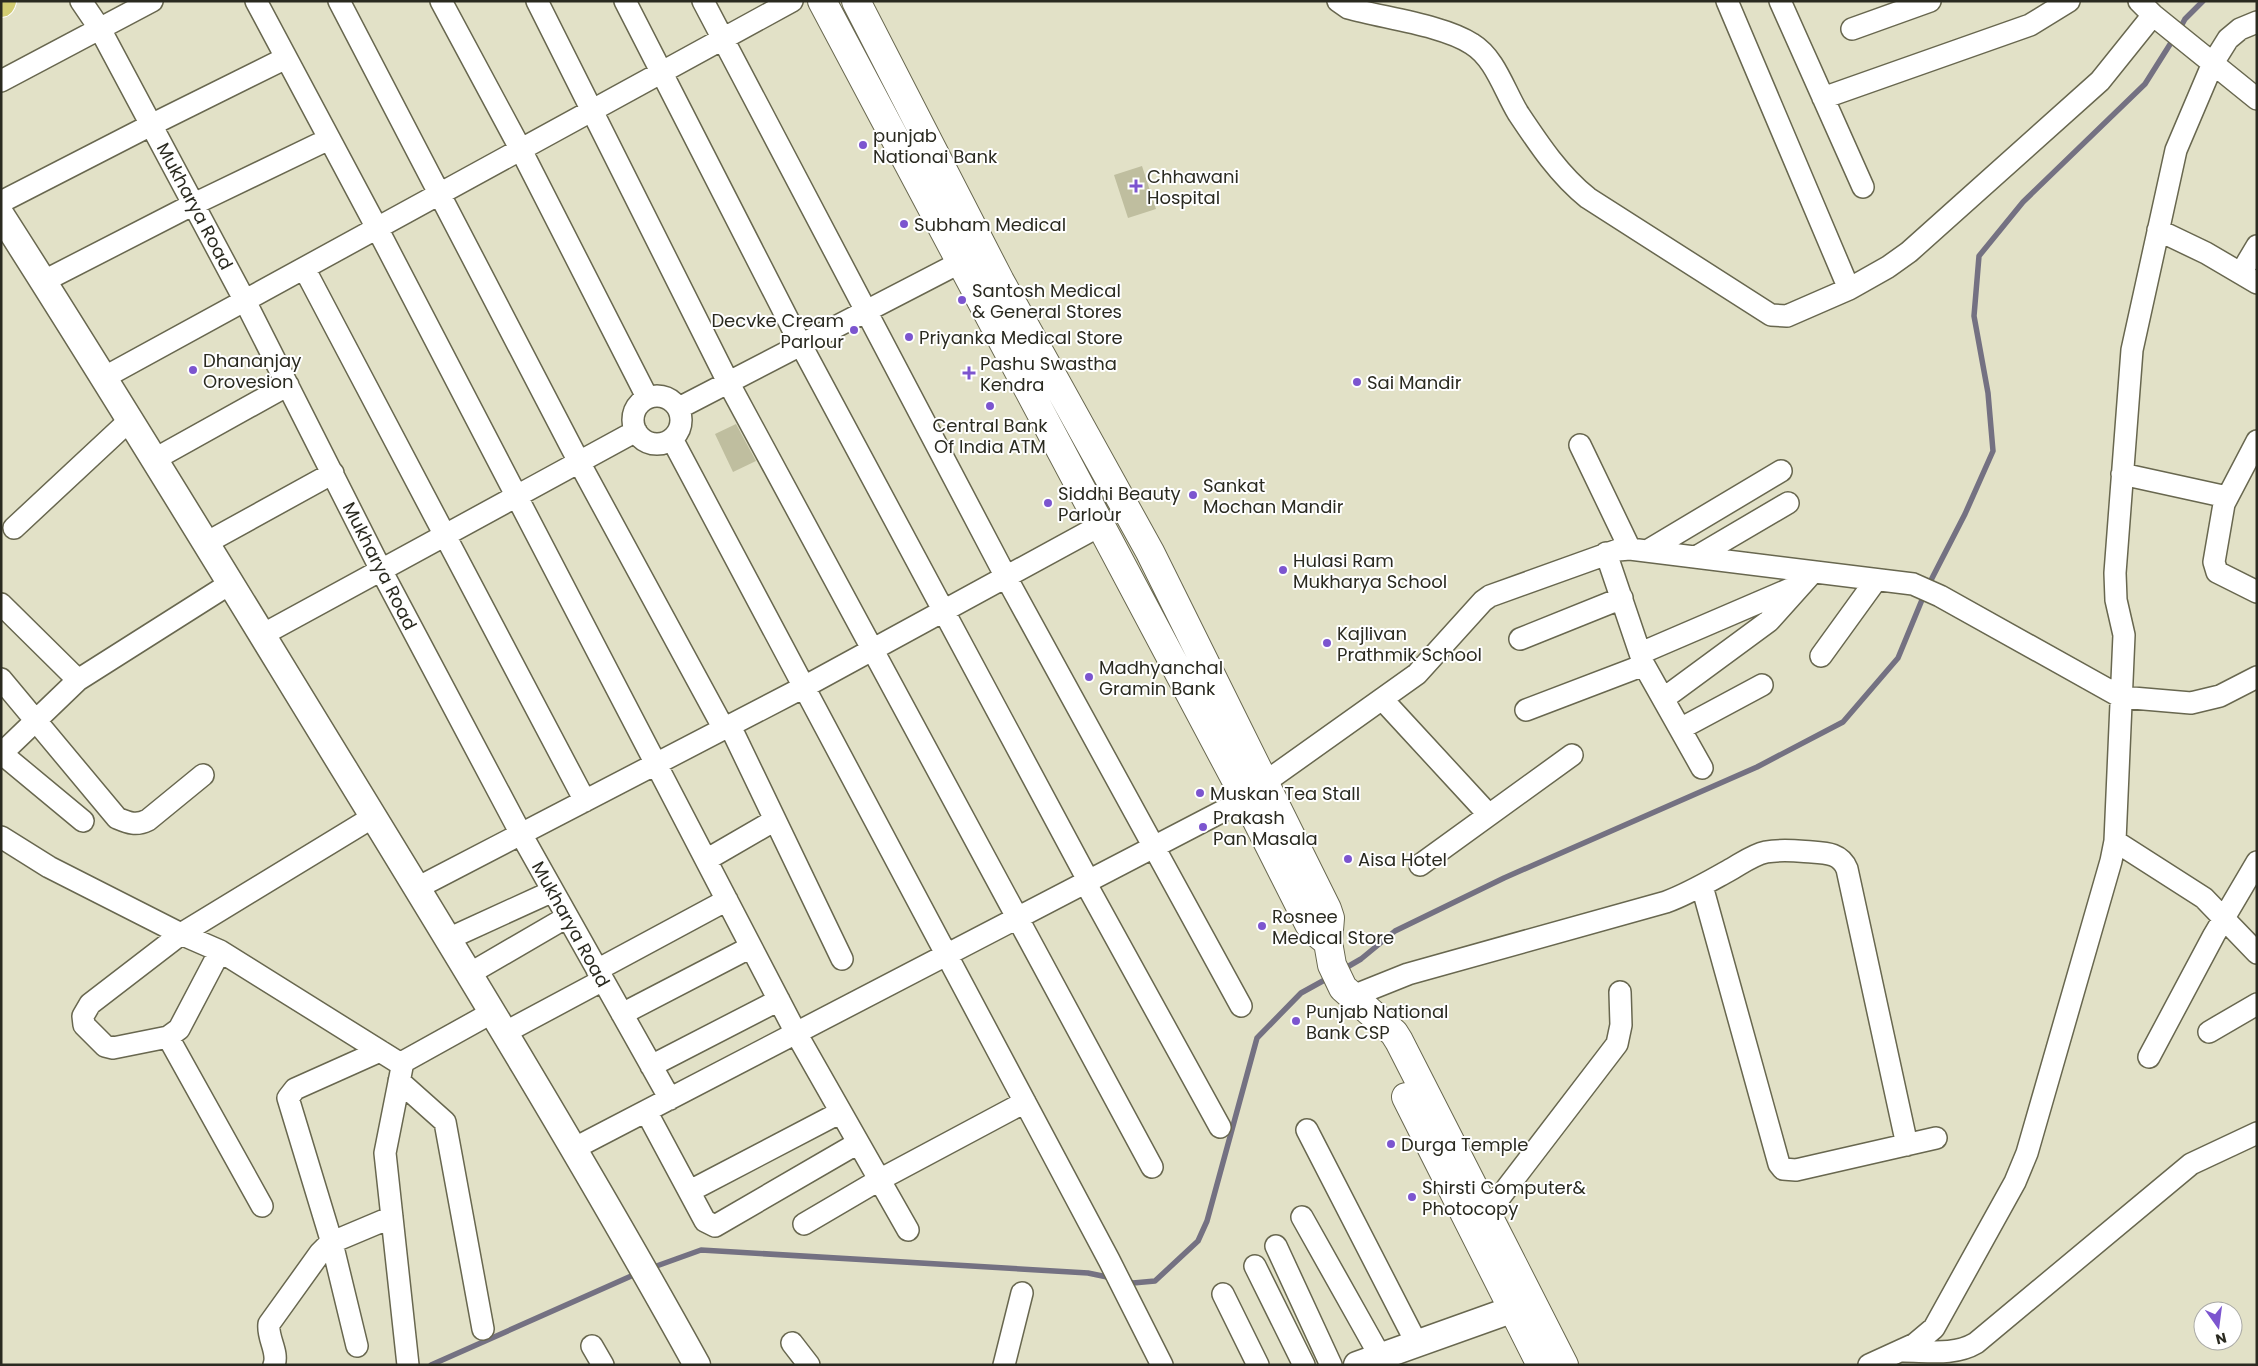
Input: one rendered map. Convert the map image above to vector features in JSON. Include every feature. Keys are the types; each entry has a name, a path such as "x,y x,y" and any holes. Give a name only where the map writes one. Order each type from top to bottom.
{"main road":[{"path":"822,1 1101,525 1255,791"},
{"path":"856,1 1000,281 1150,552 1255,791 1313,930 1344,979 1384,1052 1511,1310 1541,1365"},
{"path":"1344,979 1394,1033 1399,1041 1564,1365"}],"street":[{"name":"Mukharya Road","path":"81,1 100,29 194,204 381,570 521,834 670,1099"},
{"path":"1,81 152,1"},
{"path":"256,1 377,228 796,1033 908,1230"},
{"path":"339,1 579,462 727,727 775,820 842,959"},
{"path":"441,1 521,150 647,397"},
{"path":"537,1 728,382 1152,1167"},
{"path":"625,1 801,345 1086,881 1220,1127"},
{"path":"703,1 1006,577 1241,1006"},
{"path":"105,377 792,1"},
{"path":"1338,1 1348,8 1455,34 1474,44 1488,58 1518,112 1569,183 1588,198 1771,315 1787,316 1849,289 1888,267 1909,252 2100,81 2153,14 2257,99"},
{"path":"1727,1 1849,289"},
{"path":"1780,1 1863,187"},
{"path":"1852,29 1930,1"},
{"path":"1823,98 2030,25 2069,1"},
{"path":"1869,1365 1901,1351 1925,1337 1941,1318 2022,1169 2112,861 2115,841 2124,635 2116,600 2115,573 2132,350 2176,150 2206,57 2240,29 2257,22"},
{"path":"1,202 286,58"},
{"path":"44,281 194,204 329,139"},
{"path":"1,215 105,377 499,1023 646,1273 697,1365"},
{"path":"2158,230 2206,253 2249,278 2257,246"},
{"path":"678,408 961,262"},
{"path":"304,268 585,801"},
{"path":"155,459 288,385"},
{"path":"647,397 666,397 678,408 681,416 681,425 678,433 665,443 648,442 636,431 633,415 636,407 647,397"},
{"path":"14,528 130,419"},
{"path":"262,634 636,431"},
{"path":"672,439 1109,1260 1162,1365"},
{"path":"2257,441 2224,504 2215,569 2217,572 2257,592"},
{"path":"1580,445 1639,550"},
{"path":"1639,550 1781,471"},
{"path":"206,543 333,474"},
{"path":"2122,474 2227,497"},
{"path":"1696,557 1788,503"},
{"path":"417,888 804,687 1101,525"},
{"path":"573,1150 1155,846 1255,791 1417,674 1483,601 1490,596 1606,553 1639,550 1696,557 1808,578 1876,580 1913,584 1940,596 2121,697 2191,703 2220,696 2257,677"},
{"path":"1606,553 1642,659 1702,768"},
{"path":"1526,710 1642,659 1808,578"},
{"path":"1663,699 1769,621 1808,578"},
{"path":"1821,656 1876,580"},
{"path":"83,821 2,753 78,680 231,583"},
{"path":"1520,638 1622,598"},
{"path":"1,604 78,680"},
{"path":"1,679 116,818 129,824 139,824 148,820 203,775"},
{"path":"1680,729 1762,685"},
{"path":"1382,699 1489,815"},
{"path":"1420,865 1572,755"},
{"path":"220,951 179,1030 168,1037 113,1048 105,1046 84,1024 83,1016 90,1004 181,934 373,816"},
{"path":"706,860 775,820"},
{"path":"1,837 49,867 181,934 220,951 396,1061 401,1072 442,1118 448,1129 483,1329"},
{"path":"2115,841 2204,898 2257,953"},
{"path":"1344,979 1408,974 1666,902 1702,886 1754,856 1776,850 1828,853 1838,856 1848,869 1907,1145"},
{"path":"2149,1057 2224,918 2257,862"},
{"path":"1702,886 1779,1164 1783,1169 1796,1170 1936,1138"},
{"path":"448,939 553,891"},
{"path":"401,1072 600,975 727,900"},
{"path":"469,974 567,917"},
{"path":"622,1014 751,946"},
{"path":"1487,1214 1616,1044 1621,1025 1620,992"},
{"path":"651,1066 779,1000"},
{"path":"2209,1032 2257,1004"},
{"path":"168,1037 262,1206"},
{"path":"357,1346 332,1243 288,1098 294,1090 380,1051"},
{"path":"401,1072 385,1153 408,1362"},
{"path":"804,1224 879,1180 1025,1102"},
{"path":"646,1111 705,1221 710,1225 720,1225 858,1142"},
{"path":"690,1191 841,1112"},
{"path":"1307,1130 1417,1344"},
{"path":"1901,1351 1954,1352 1970,1347 2191,1164 2257,1133"},
{"path":"274,1365 275,1355 269,1334 269,1324 320,1253 332,1243 392,1217"},
{"path":"1302,1217 1368,1361 1511,1310"},
{"path":"1276,1246 1332,1365"},
{"path":"1255,1266 1304,1365"},
{"path":"1004,1365 1022,1294"},
{"path":"1223,1294 1258,1365"},
{"path":"792,1343 809,1365"},
{"path":"592,1346 603,1365"}],"building":[{"path":"1142,166 1156,209 1128,218 1114,175"},
{"path":"736,424 756,461 733,472 715,434"}],"waterway":[{"path":"2179,30 2185,19 2203,1"},
{"path":"1928,586 1965,514 1993,451 1988,393 1974,316 1979,256 2023,202 2145,84 2174,38"},
{"path":"1342,970 1361,959 1395,931 1504,878 1757,767 1843,722 1898,658 1924,595"},
{"path":"1126,1281 1133,1283 1155,1281 1198,1241 1207,1221 1257,1038 1301,993 1330,977"},
{"path":"651,1268 701,1250 1088,1273 1112,1278"},
{"path":"431,1365 638,1273"}],"place":[{"name":"punjab Nationai Bank","path":"863,145"},
{"name":"Chhawani Hospital","path":"1136,186"},
{"name":"Subham Medical","path":"904,224"},
{"name":"Santosh Medical & General Stores","path":"962,300"},
{"name":"Decvke Cream Parlour","path":"854,330"},
{"name":"Priyanka Medical Store","path":"909,337"},
{"name":"Dhananjay Orovesion","path":"193,370"},
{"name":"Pashu Swastha Kendra","path":"969,373"},
{"name":"Sai Mandir","path":"1357,382"},
{"name":"Central Bank Of India ATM","path":"990,406"},
{"name":"Sankat Mochan Mandir","path":"1193,495"},
{"name":"Siddhi Beauty Parlour","path":"1048,503"},
{"name":"Hulasi Ram Mukharya School","path":"1283,570"},
{"name":"Kajlivan Prathmik School","path":"1327,643"},
{"name":"Madhyanchal Gramin Bank","path":"1089,677"},
{"name":"Muskan Tea Stall","path":"1200,793"},
{"name":"Prakash Pan Masala","path":"1203,827"},
{"name":"Aisa Hotel","path":"1348,859"},
{"name":"Rosnee Medical Store","path":"1262,926"},
{"name":"Punjab National Bank CSP","path":"1296,1021"},
{"name":"Durga Temple","path":"1391,1144"},
{"name":"Shirsti Computer& Photocopy","path":"1412,1197"}]}
